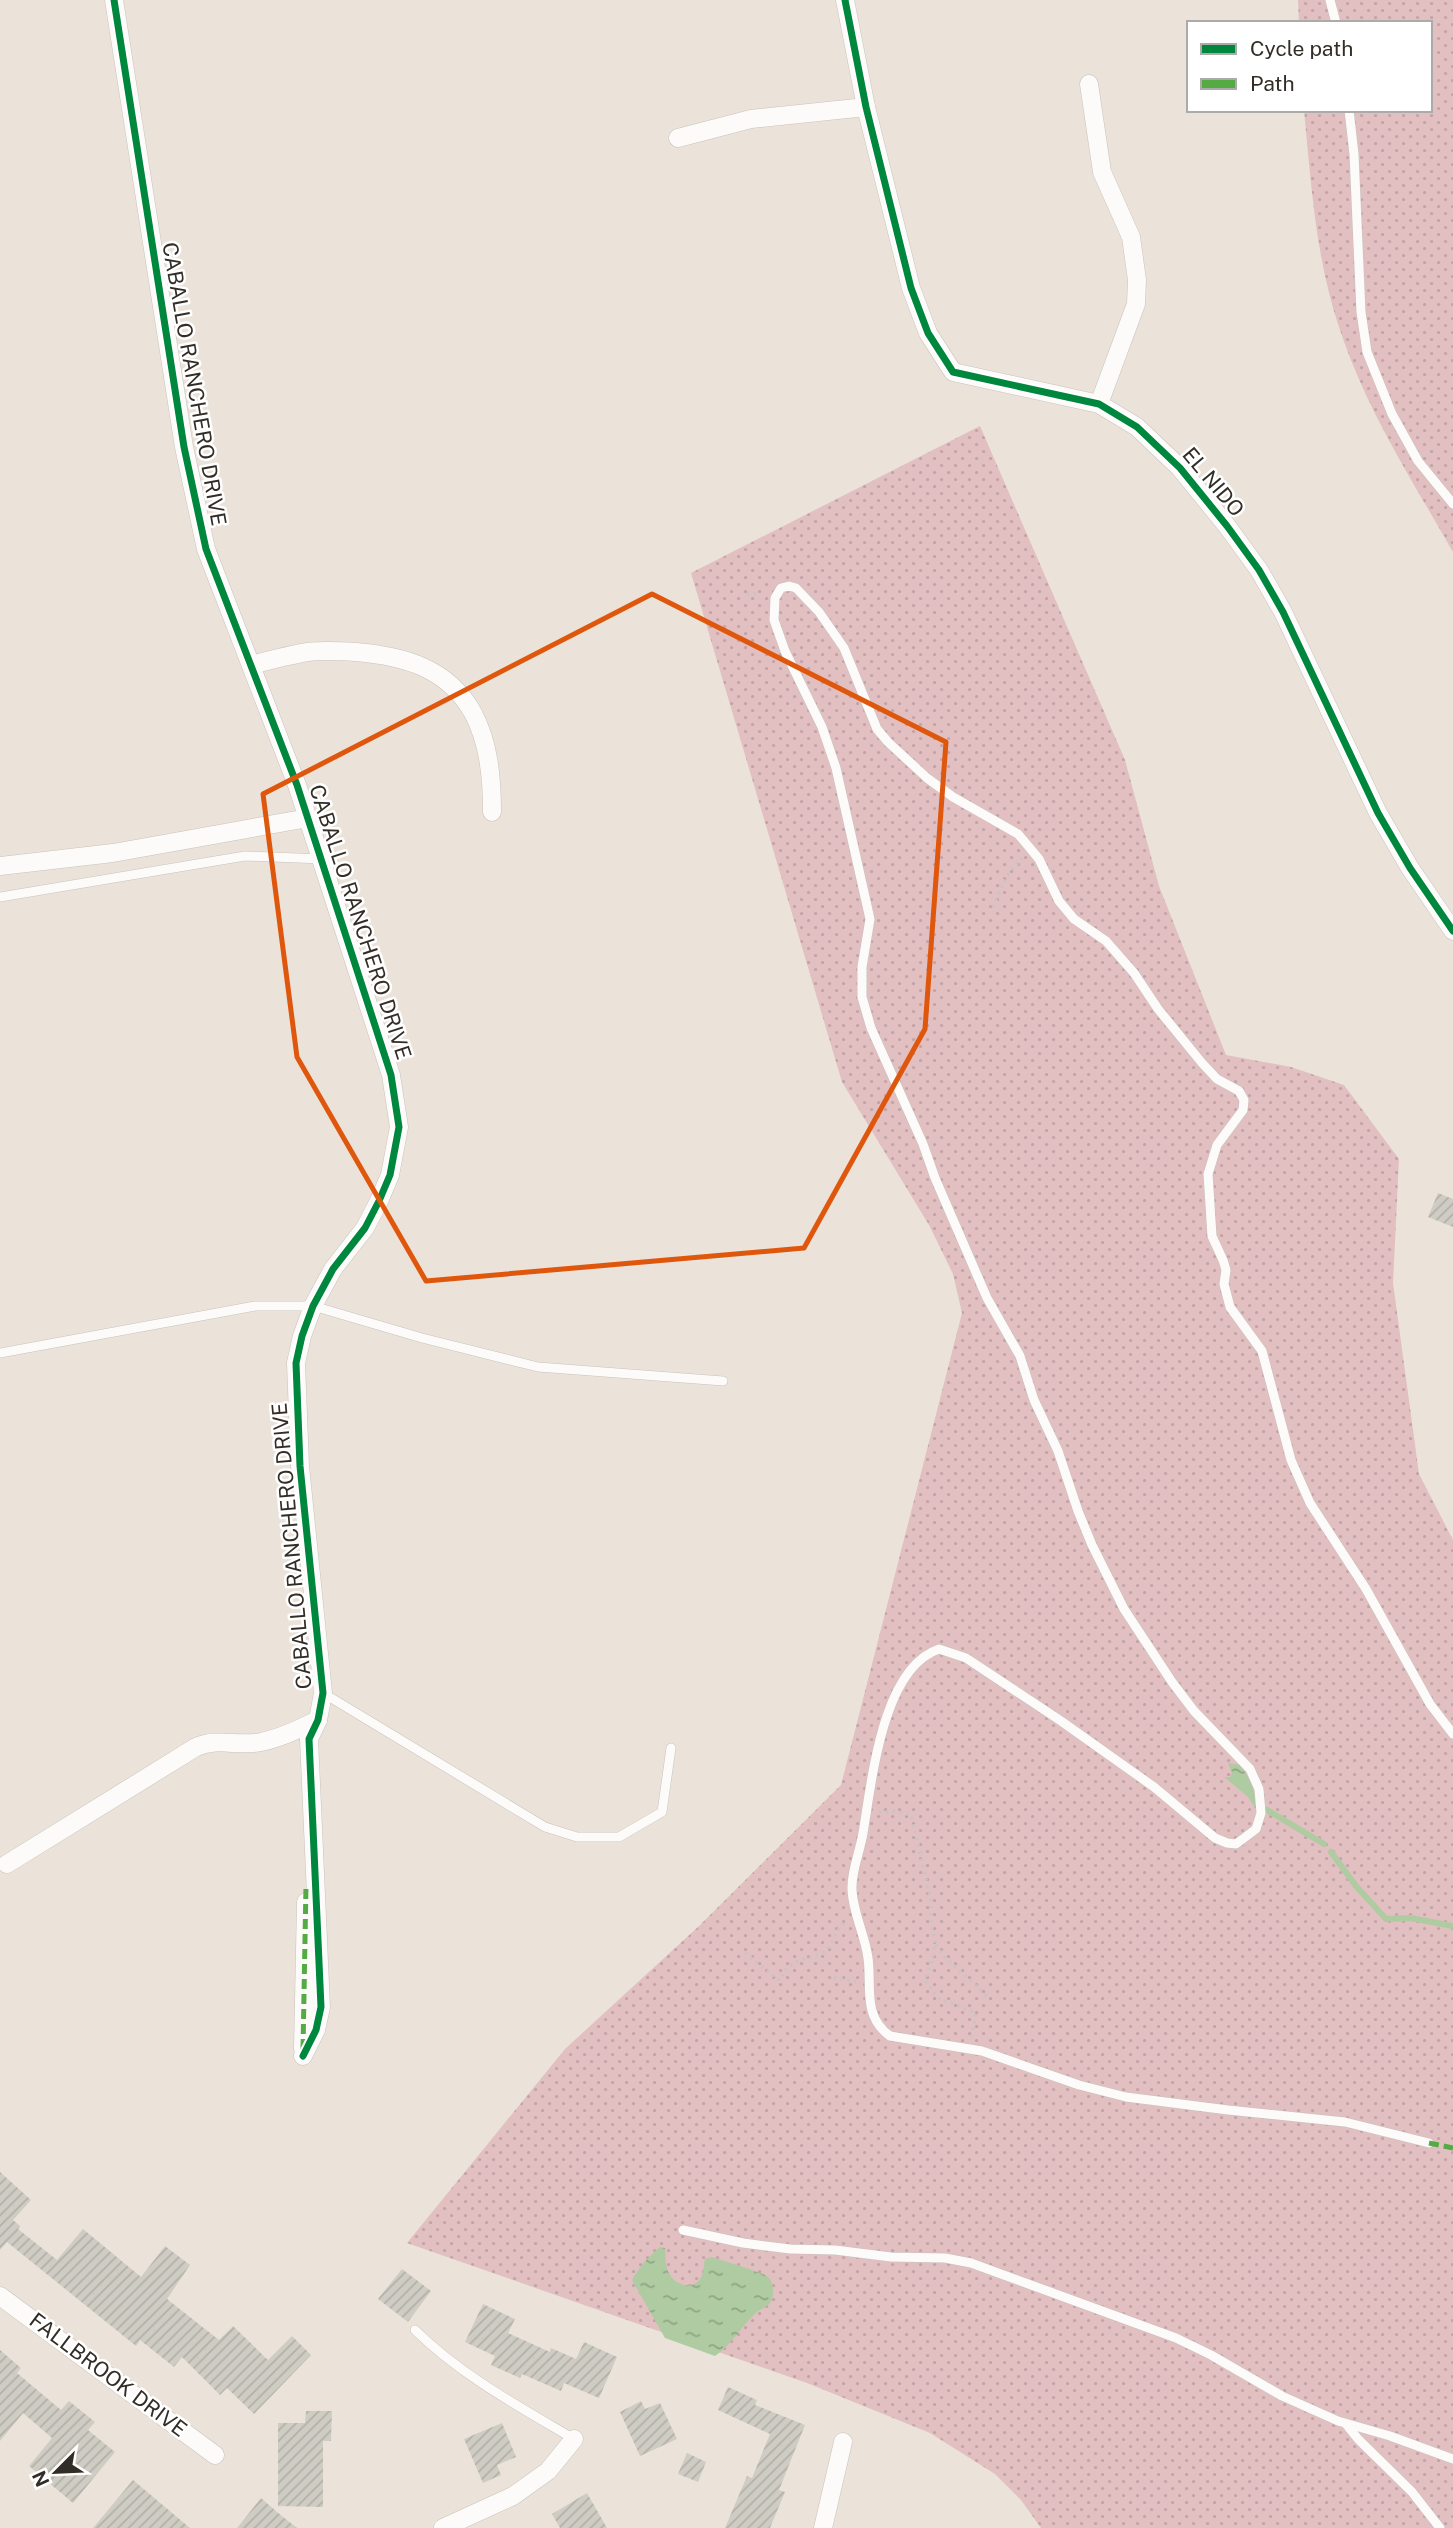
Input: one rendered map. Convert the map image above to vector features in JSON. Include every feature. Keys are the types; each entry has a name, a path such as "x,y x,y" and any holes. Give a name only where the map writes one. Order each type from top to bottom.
{"street":[{"name":"CABALLO RANCHERO DRIVE","path":"114,0 187,460 206,549 308,818 391,1075 399,1127 390,1175 379,1202 365,1227 333,1269 313,1306 298,1351 296,1402 300,1466 323,1693 318,1720 309,1739 321,2007 316,2029 303,2056"},
{"name":"EL NIDO","path":"845,0 866,107 911,288 928,333 953,372 1099,404 1137,427 1180,468 1259,570 1283,612 1378,813 1410,868 1453,931"},
{"path":"1089,84 1102,172 1131,237 1137,280 1136,304 1099,404"},
{"path":"678,138 751,119 866,107"},
{"path":"251,665 286,656 323,651 379,654 402,658 442,677 472,712 488,758 492,812"},
{"path":"0,866 113,852 308,818"},
{"path":"7,1864 196,1747 210,1741 237,1744 260,1742 286,1735 318,1720"},
{"name":"FALLBROOK DRIVE","path":"0,2296 215,2455"},
{"path":"443,2528 513,2496 548,2470 574,2439"},
{"path":"824,2528 843,2442"}],"lane":[{"path":"1330,0 1335,21"},
{"path":"1349,112 1367,352 1392,414 1418,461 1453,504"},
{"path":"1429,2143 1345,2122 1126,2097 1079,2085 1005,2058 890,2036 881,2029 873,2016 869,1996 868,1957 852,1889 874,1763 892,1705 915,1662 939,1649 965,1658 1061,1721 1154,1787 1216,1838 1236,1844 1256,1829 1261,1813 1259,1789 1250,1769 1194,1711 1172,1682 1124,1609 1092,1545 1058,1451 1034,1401 1020,1356 987,1298 871,1028 862,997 862,967 870,919 836,768 822,727 785,651 774,620 775,598 779,590 789,586 796,588 819,612 844,648 877,729 888,742 926,778 953,797 1018,834 1039,859 1059,901 1074,919 1106,941 1134,973 1185,1043 1217,1079 1239,1091 1244,1100 1243,1110 1217,1145 1208,1174 1209,1223 1226,1270 1224,1284 1230,1307 1262,1351 1291,1460 1310,1503 1366,1589 1430,1704 1453,1734"},
{"path":"0,897 245,856 321,859"},
{"path":"0,1353 255,1306 313,1306 422,1338 538,1367 723,1381"},
{"path":"323,1693 545,1827 577,1837 619,1837 662,1812 671,1748"},
{"path":"683,2230 743,2243 790,2249 835,2250 891,2257 945,2258 971,2263 1176,2338 1282,2396 1345,2423 1453,2459"},
{"path":"415,2330 440,2354 482,2385 574,2439"},
{"path":"1345,2423 1412,2491 1440,2528"}],"path":[{"path":"993,906 1005,879 1031,849"},
{"path":"866,1812 895,1811 911,1815 931,1901 935,1943 925,1980 939,1998 976,2013 969,2049"},
{"path":"745,1953 781,1980 781,1976 792,1963 806,1956 825,1952 833,1942 837,1929 858,1915"},
{"path":"935,1943 945,1957 990,1999"},
{"path":"834,1977 869,1984"}],"highlighted area":[{"path":"652,594 946,742 925,1029 804,1248 426,1281 297,1057 263,794"}],"shaded area":[{"path":"1298,0 1453,0 1453,552 1376,416 1340,330 1320,249 1304,112 1432,112 1432,21 1299,21"},
{"path":"980,426 1125,760 1159,886 1226,1055 1291,1067 1344,1085 1399,1159 1393,1283 1419,1474 1453,1540 1453,2528 1041,2528 1021,2500 995,2474 930,2433 807,2383 407,2243 565,2049 699,1926 841,1785 962,1313 953,1274 929,1225 842,1082 691,573"}],"water":[{"path":"1228,1763 1240,1765 1247,1776 1254,1791 1256,1809 1247,1796 1224,1777 1230,1777 1232,1773"},
{"path":"660,2247 665,2248 668,2271 679,2283 695,2284 703,2273 705,2259 712,2257 769,2278 773,2291 771,2302 750,2318 715,2356 665,2338 632,2280 644,2262"}],"building":[{"path":"1438,1193 1453,1199 1453,1227 1428,1217"},
{"path":"0,2172 31,2200 13,2220 20,2226 18,2229 57,2260 83,2229 141,2277 165,2246 190,2265 167,2299 219,2340 233,2326 268,2360 292,2336 311,2355 254,2414 227,2388 220,2395 182,2357 174,2367 140,2340 136,2346 7,2242 0,2250"},
{"path":"402,2269 431,2291 408,2322 378,2299"},
{"path":"483,2304 515,2319 508,2333 550,2352 551,2348 576,2359 584,2342 617,2357 599,2398 564,2383 561,2391 522,2374 520,2378 491,2365 495,2356 465,2342"},
{"path":"0,2350 21,2368 17,2373 61,2410 69,2401 95,2422 88,2430 115,2452 73,2503 29,2466 52,2438 23,2413 0,2441"},
{"path":"728,2387 757,2400 755,2405 805,2425 779,2490 785,2492 770,2528 725,2528 747,2476 752,2478 770,2434 718,2410"},
{"path":"641,2401 645,2409 660,2403 677,2439 640,2456 620,2412"},
{"path":"306,2411 332,2411 331,2441 323,2441 323,2507 278,2506 278,2423 305,2423"},
{"path":"502,2423 516,2457 497,2465 501,2475 483,2483 464,2439"},
{"path":"687,2453 706,2462 698,2482 678,2474"},
{"path":"133,2480 190,2528 93,2528"},
{"path":"587,2493 607,2528 560,2528 552,2514"},
{"path":"261,2498 277,2512 297,2528 237,2528"}],"waterway":[{"path":"1267,1810 1324,1844"},
{"path":"1331,1852 1356,1886 1386,1919 1411,1918 1453,1926"}],"marked path":[{"path":"303,2049 306,1885"},
{"path":"1429,2143 1453,2148"}],"cycle path":[{"path":"114,0 184,447 206,549 297,785 391,1075 399,1127 390,1175 379,1201 365,1228 333,1269 313,1306 296,1363 300,1466 323,1693 318,1720 309,1739 321,2007 316,2030 303,2056"},
{"path":"845,0 866,107 911,288 928,333 953,372 1099,404 1137,427 1180,468 1259,570 1283,612 1378,813 1410,868 1453,931"}]}
